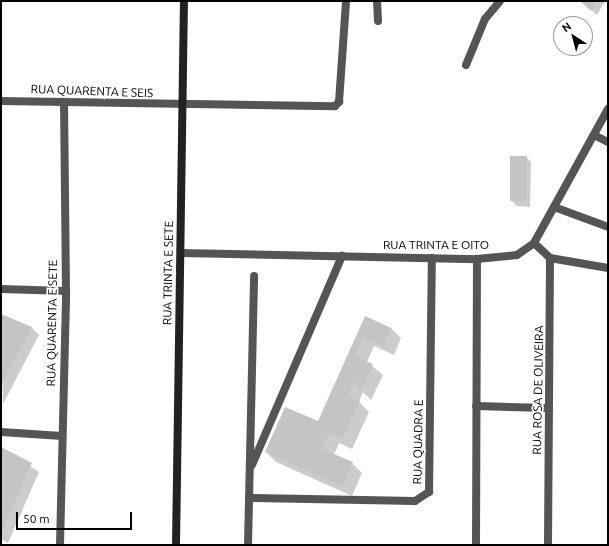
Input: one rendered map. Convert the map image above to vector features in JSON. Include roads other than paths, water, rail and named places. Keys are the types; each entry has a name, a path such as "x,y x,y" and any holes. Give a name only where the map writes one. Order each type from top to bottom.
{"street":[{"name":"RUA TRINTA E SETE","path":"176,545 184,1"},
{"name":"RUA QUARENTA E SEIS","path":"1,101 64,101 182,106 338,105 346,1"},
{"path":"377,1 378,21"},
{"path":"466,65 485,20 500,1"},
{"name":"RUA QUARENTA E SETE","path":"60,545 66,291 64,101"},
{"name":"RUA TRINTA E OITO","path":"181,253 477,260 517,255 534,243 608,109"},
{"path":"594,135 608,142"},
{"path":"554,207 608,228"},
{"path":"534,243 550,258 608,268"},
{"path":"250,469 342,256"},
{"name":"RUA QUADRA E","path":"249,498 415,501 429,492 432,258"},
{"name":"RUA ROSA DE OLIVEIRA","path":"548,545 550,258"},
{"path":"476,545 477,260"},
{"path":"248,545 254,276"},
{"path":"1,289 66,291"},
{"path":"476,406 550,408"},
{"path":"1,432 62,436"}]}
